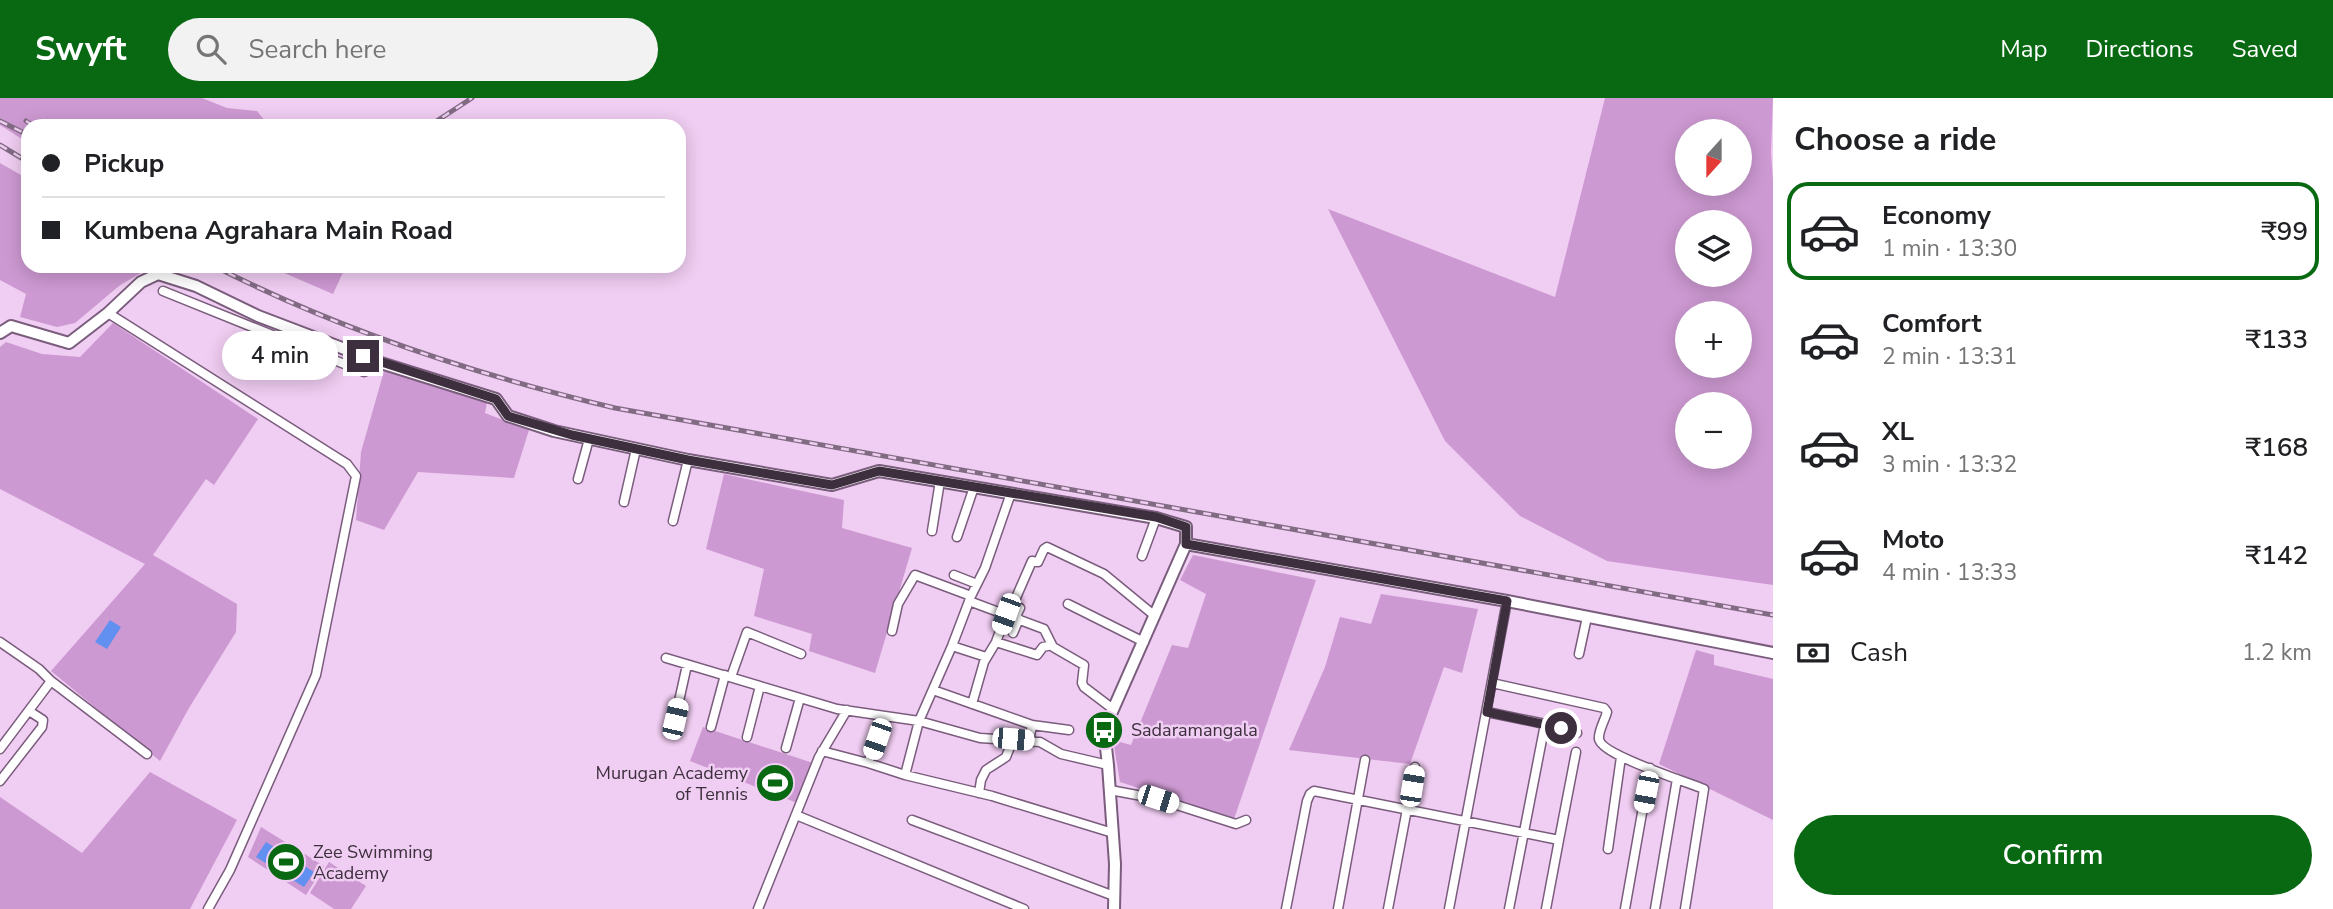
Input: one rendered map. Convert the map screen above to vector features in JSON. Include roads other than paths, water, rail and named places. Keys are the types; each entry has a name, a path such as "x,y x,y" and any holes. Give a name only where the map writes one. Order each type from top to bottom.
{"street":[{"path":"0,333 11,326 69,343 108,313 141,282 158,274 196,286 257,316 383,364 496,399 508,416 589,439 688,460 832,485 879,471 1156,517 1186,527 1186,544 1104,730 1113,833 1114,909"},
{"path":"163,291 364,372 383,364"},
{"path":"108,313 346,464 356,476 316,675 234,860 208,909"},
{"path":"578,480 589,439"},
{"path":"624,502 636,449"},
{"path":"673,522 688,460"},
{"path":"932,531 940,481"},
{"path":"957,537 974,487"},
{"path":"905,775 919,721 1000,529 1011,493"},
{"path":"1142,555 1156,517"},
{"path":"1186,544 1507,601 1773,653"},
{"path":"1013,633 1009,603 1015,600 1032,561 1038,562 1047,547 1104,574 1155,616"},
{"path":"892,631 898,604 915,575 1044,629 1056,649 1084,665 1084,687 1114,709"},
{"path":"954,575 977,584"},
{"path":"1449,909 1507,601"},
{"path":"1068,604 1144,642"},
{"path":"972,704 986,657 1011,616 1020,608"},
{"path":"1579,654 1587,617"},
{"path":"711,727 728,676 747,632 802,654"},
{"path":"0,642 39,669 147,754"},
{"path":"996,642 1037,655 1043,647 1052,645"},
{"path":"952,646 986,657"},
{"path":"666,658 848,710 919,721 980,738 1040,742 1061,754 1108,765"},
{"path":"675,719 687,665"},
{"path":"0,749 51,681"},
{"path":"1492,683 1604,708 1607,712 1599,739 1602,746 1621,757 1704,789 1685,909"},
{"path":"747,737 760,686"},
{"path":"933,690 1031,725 1069,730"},
{"path":"786,748 800,698"},
{"path":"0,781 43,727 43,720 29,710"},
{"path":"758,909 822,751 848,710"},
{"path":"1487,712 1577,733"},
{"path":"869,763 885,716"},
{"path":"1509,909 1545,724"},
{"path":"1029,741 1031,725"},
{"path":"979,793 986,770 1006,757 1013,739"},
{"path":"822,751 979,793 1113,833"},
{"path":"1546,909 1576,752"},
{"path":"1608,849 1621,757"},
{"path":"1338,909 1364,760"},
{"path":"1388,909 1415,767"},
{"path":"1625,909 1650,768"},
{"path":"1655,909 1677,779"},
{"path":"1110,790 1158,799 1236,824 1246,820"},
{"path":"1286,909 1310,794 1314,791 1559,840"},
{"path":"796,815 1024,909"},
{"path":"912,820 1114,897"}],"water":[{"path":"110,620 121,627 107,649 95,642"},
{"path":"266,842 314,872 304,887 256,857"}],"railway":[{"path":"440,119 472,98"},
{"path":"0,121 21,132"},
{"path":"0,145 21,158"},
{"path":"229,273 311,311 410,349 512,381 615,408 1773,615"}],"place":[{"name":"Sadaramangala","path":"1104,730"},
{"name":"Murugan Academy of Tennis","path":"775,783"},
{"name":"Zee Swimming Academy","path":"286,862"}]}
